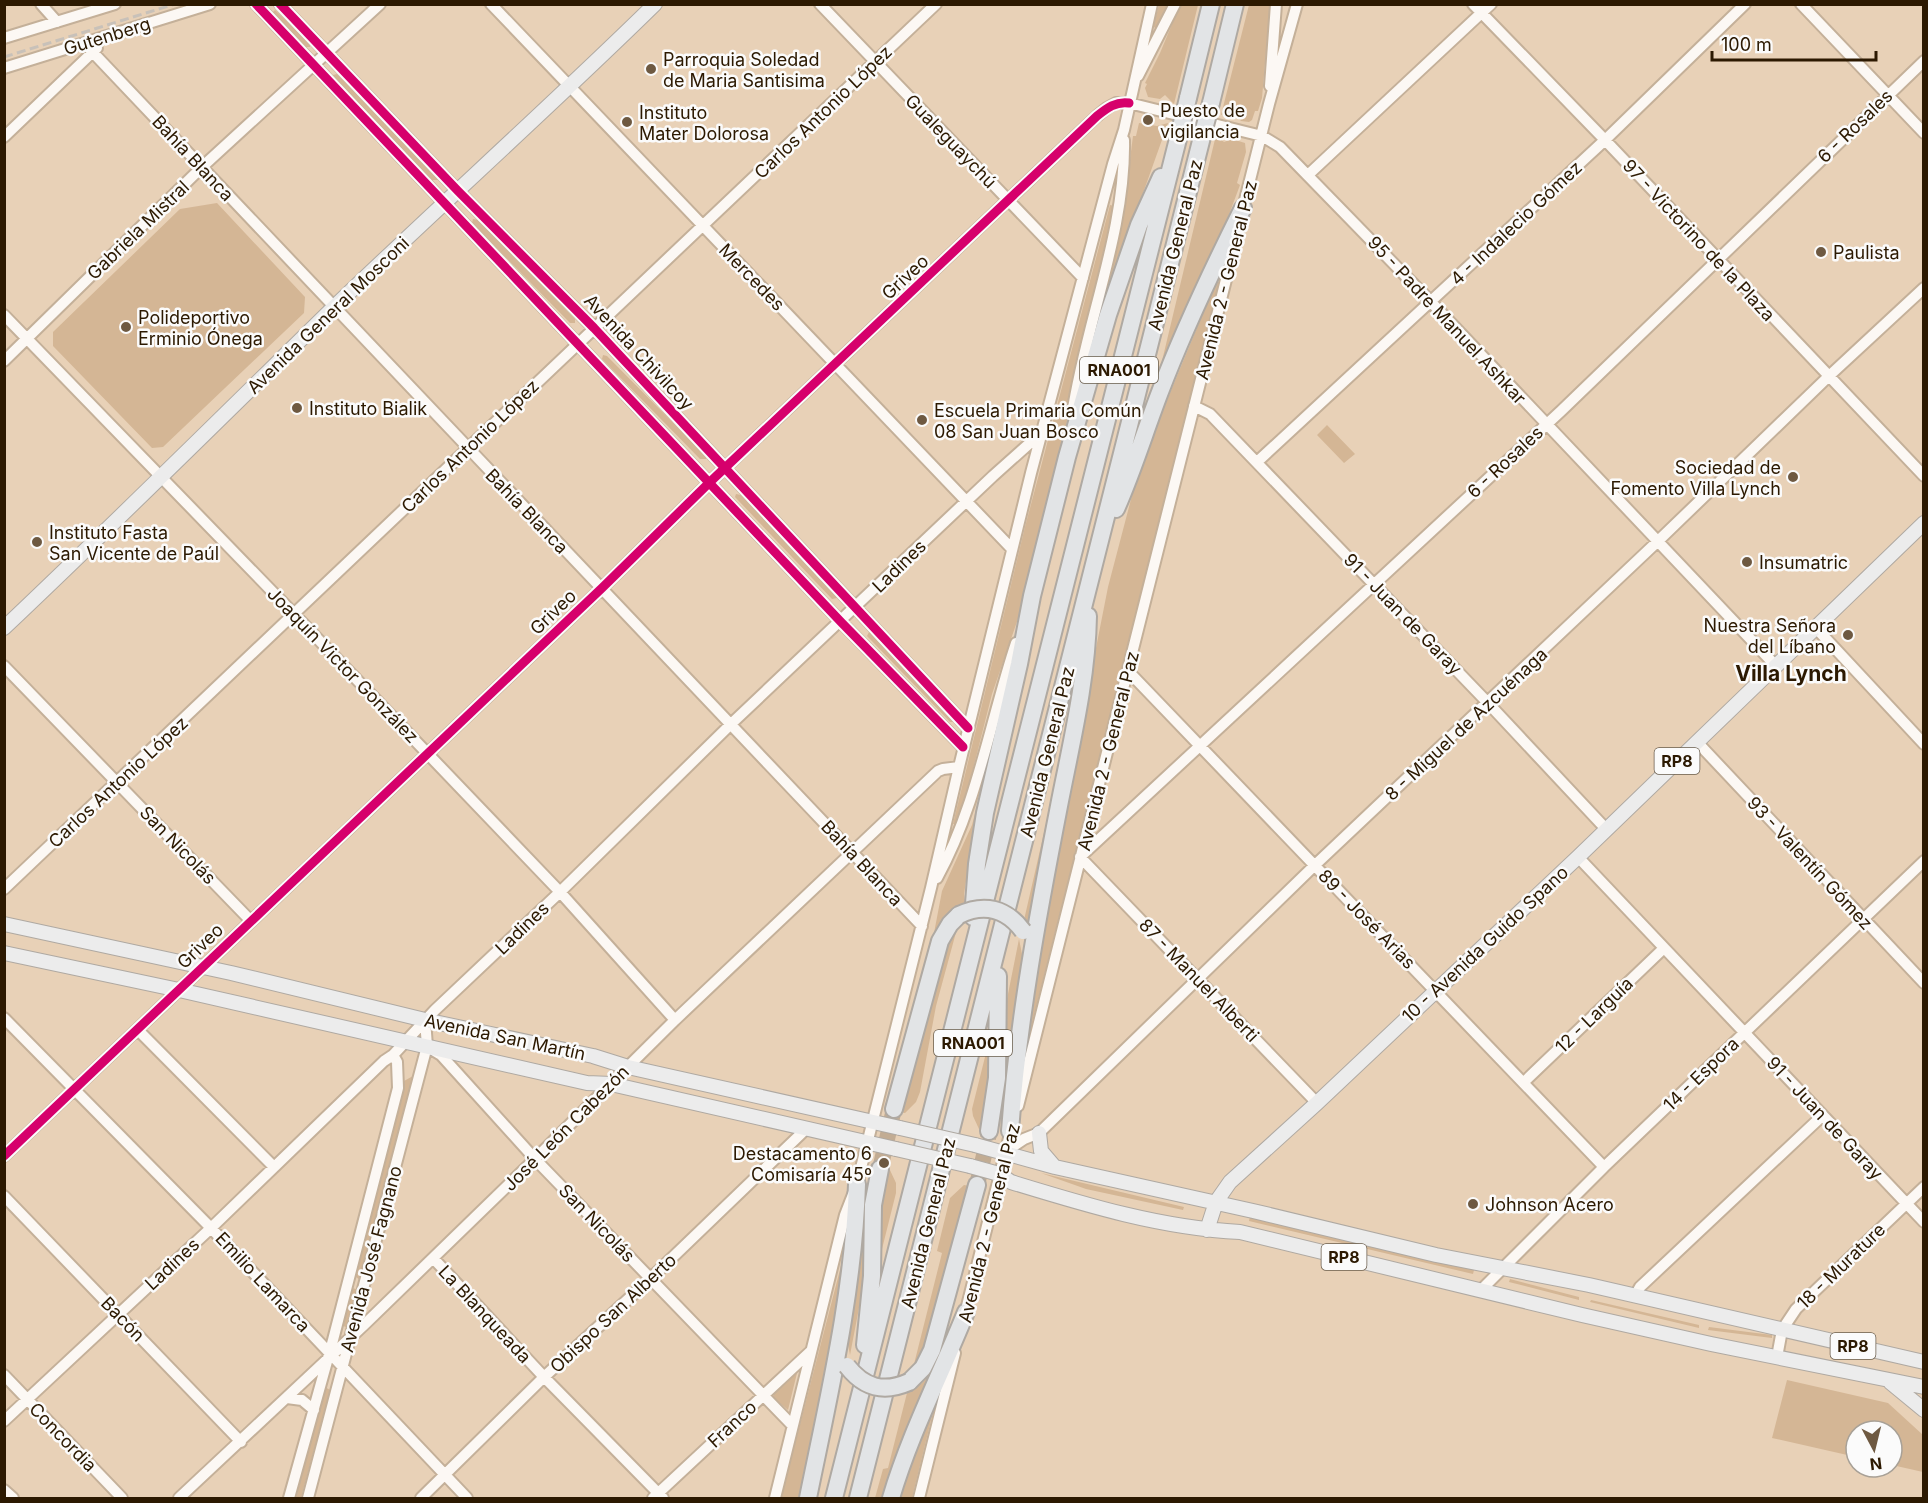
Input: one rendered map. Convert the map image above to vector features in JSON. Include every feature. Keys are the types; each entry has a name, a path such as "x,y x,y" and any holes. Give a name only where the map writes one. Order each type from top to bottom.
{"highway":[{"name":"Avenida General Paz","path":"834,1498 1211,4"},
{"name":"Avenida General Paz","path":"858,1498 1235,4"},
{"path":"971,957 977,864 985,813 1032,596 1067,457 1108,315 1136,234 1153,192 1175,149"},
{"path":"1097,554 1130,478 1160,391 1243,208"},
{"path":"1010,1131 1018,1041 1031,954 1088,644 1088,588"},
{"path":"989,1131 997,1078 998,977 1015,879"},
{"path":"894,1109 939,941 950,924 959,915 970,910 994,909 1011,917 1023,931 1027,937 1031,954"},
{"path":"859,1403 873,1276 873,1204 880,1170"},
{"path":"808,1498 840,1337 853,1244 856,1184"},
{"path":"840,1337 843,1359 855,1376 864,1383 887,1389 898,1387 909,1382 923,1368 932,1350 977,1185"},
{"path":"891,1498 900,1467 919,1419 937,1383 966,1312"}],"main road":[{"name":"Avenida General Mosconi","path":"4,628 162,478 333,308 570,87 655,4"},
{"name":"RP8","path":"1776,666 1923,523"},
{"name":"10 - Avenida Guido Spano","path":"1207,1230 1216,1202 1230,1182 1578,857 1776,666"},
{"name":"Avenida San Martín","path":"4,924 593,1056 628,1067 1004,1153"},
{"name":"Avenida San Martín","path":"4,953 179,990 587,1083 611,1084 999,1174"},
{"path":"1039,1133 1041,1151 1055,1167"},
{"name":"RP8","path":"1004,1153 1055,1167 1216,1202 1437,1255 1503,1266 1923,1362"},
{"name":"RP8","path":"999,1174 1011,1182 1071,1201 1182,1227 1240,1232 1711,1344 1923,1385"},
{"path":"1888,1380 1923,1410"}],"street":[{"path":"41,4 57,22"},
{"name":"Gutenberg","path":"4,38 115,4"},
{"name":"Gutenberg","path":"4,68 210,4"},
{"name":"Avenida Chivilcoy","path":"256,4 841,622 963,747"},
{"name":"Avenida Chivilcoy","path":"280,4 594,328 968,728"},
{"name":"Gabriela Mistral","path":"4,361 202,167 380,4"},
{"name":"Mercedes","path":"491,4 1012,549"},
{"name":"Gualeguaychú","path":"820,4 1083,278"},
{"name":"Carlos Antonio López","path":"4,889 936,4"},
{"path":"1133,84 1156,45 1174,4"},
{"path":"1269,104 1276,4"},
{"name":"Avenida 2 - General Paz","path":"919,1498 1004,1153 1016,1114 1129,672 1269,104 1297,4"},
{"name":"97 - Victorino de la Plaza","path":"1473,4 1923,476"},
{"path":"1309,174 1491,4"},
{"name":"4 - Indalecio Gómez","path":"1257,462 1605,140 1744,4"},
{"path":"1801,4 1923,133"},
{"path":"775,1498 845,1215 856,1184 922,926 958,767 1041,434 1124,130 1150,6"},
{"path":"4,137 111,36"},
{"name":"Bahía Blanca","path":"84,44 922,926"},
{"name":"6 - Rosales","path":"1080,857 1546,424 1923,60"},
{"name":"Griveo","path":"4,1156 602,588 724,468 1107,108 1116,103 1129,103"},
{"path":"1129,103 1262,136"},
{"path":"1067,457 1074,405 1118,206 1125,161 1124,130"},
{"name":"95 - Padre Manuel Ashkar","path":"1262,136 1274,142 1309,174 1776,666"},
{"name":"8 - Miguel de Azcuénaga","path":"1004,1153 1024,1139 1039,1133 1315,865 1923,288"},
{"name":"Joaquín Victor González","path":"4,315 560,892 675,1020"},
{"name":"91 - Juan de Garay","path":"1194,406 1210,414 1257,462 1606,829"},
{"name":"Ladines","path":"4,1421 393,1055 425,1020 560,892 731,724 1041,434"},
{"path":"931,888 953,850 966,815 1000,692 1032,596"},
{"path":"1816,628 1923,744"},
{"name":"San Nicolás","path":"4,666 250,920"},
{"name":"89 - José Arias","path":"1129,672 1604,1167"},
{"name":"93 - Valentín Gómez","path":"1696,742 1923,983"},
{"name":"José León Cabezón","path":"179,1498 349,1339 535,1160 675,1020 938,771 958,767"},
{"name":"87 - Manuel Alberti","path":"1080,857 1317,1103"},
{"name":"91 - Juan de Garay","path":"1578,857 1923,1222"},
{"name":"14 - Espora","path":"1481,1290 1604,1167 1923,861"},
{"name":"12 - Larguía","path":"1524,1082 1663,949"},
{"name":"Emilio Lamarca","path":"4,1018 211,1228 329,1356 467,1498"},
{"name":"Avenida José Fagnano","path":"308,1498 428,1046 425,1020"},
{"path":"138,1030 274,1167"},
{"name":"San Nicolás","path":"428,1046 441,1055 535,1160 792,1425"},
{"name":"Avenida José Fagnano","path":"289,1498 329,1356 398,1088 397,1062 393,1055"},
{"path":"1635,1296 1640,1287 1822,1116"},
{"name":"Obispo San Alberto","path":"421,1498 544,1377 806,1129"},
{"name":"18 - Murature","path":"1777,1357 1782,1330 1796,1309 1923,1186"},
{"name":"Bacón","path":"4,1196 241,1442"},
{"name":"La Blanqueada","path":"433,1258 658,1497"},
{"name":"Franco","path":"658,1497 811,1351"},
{"name":"Concordia","path":"4,1375 122,1498"},
{"path":"287,1398 302,1400 314,1410"},
{"path":"4,1490 13,1498"}],"shaded area":[{"path":"1159,5 1167,5 1156,28 1153,27"},
{"path":"1180,5 1198,5 1174,104 1165,95 1160,99 1148,97 1145,83"},
{"path":"1249,5 1270,5 1262,98 1258,111 1255,111 1249,122 1241,121 1233,112 1221,115"},
{"path":"275,10 310,43 310,47 305,47 274,16"},
{"path":"337,74 438,176 438,180 432,180 334,79 333,75"},
{"path":"1139,123 1157,126 1168,123 1096,325 1127,183 1133,136 1136,136"},
{"path":"1216,135 1224,142 1232,139 1245,143 1246,152 1237,183 1240,185 1221,236 1163,364 1162,361"},
{"name":"Polideportivo Erminio Ónega","path":"217,203 305,297 304,313 163,447 152,448 53,346 53,332 180,209"},
{"path":"1110,205 1114,206 1083,338 1064,437 1020,613 992,694 966,797 955,824 953,824 1025,527"},
{"path":"473,219 478,220 575,319 575,323 570,323 472,223"},
{"path":"1216,282 1220,282 1027,1043 1047,897 1108,587 1140,465"},
{"path":"603,355 607,356 706,456 706,459 700,459 602,359"},
{"path":"1327,425 1355,454 1344,463 1317,435"},
{"path":"736,494 741,495 837,595 837,598 832,599 735,497"},
{"path":"869,632 956,722 950,722 867,636"},
{"path":"994,740 977,812 964,894 965,902 948,913 934,933 942,891 972,825"},
{"path":"1054,789 1030,929 1024,920"},
{"path":"958,925 936,1006 920,1092 916,1102 905,1113 899,1112 944,949"},
{"path":"1019,939 1023,959 1006,1092 995,1133 1006,1004"},
{"path":"990,1037 993,1038 984,1130 979,1129 972,1109"},
{"path":"413,1076 360,1280 356,1277 404,1081"},
{"path":"872,1164 864,1232 863,1287 850,1355 847,1339 864,1201"},
{"path":"885,1167 889,1168 896,1183 896,1193 880,1257 877,1230"},
{"path":"1041,1173 1184,1207 1183,1210 1086,1189"},
{"path":"964,1185 970,1186 926,1349 912,1372 942,1253 937,1251 950,1198"},
{"path":"1250,1216 1474,1270 1473,1274 1249,1221"},
{"path":"843,1258 839,1300 801,1498 781,1498"},
{"path":"1510,1279 1579,1297 1579,1300 1509,1282"},
{"path":"352,1288 356,1289 346,1327 343,1326"},
{"path":"1591,1300 1699,1325 1699,1328 1590,1302"},
{"path":"1709,1327 1772,1335 1772,1338 1708,1330"},
{"path":"935,1368 908,1425 883,1498 875,1498 883,1469 888,1468 907,1393 922,1383"},
{"path":"797,1373 788,1410 774,1398 773,1394"},
{"path":"1787,1380 1888,1403 1923,1435 1923,1472 1904,1468 1904,1419 1844,1419 1844,1454 1772,1438"},
{"path":"325,1387 330,1390 301,1498 296,1498"},
{"path":"935,1404 912,1498 899,1498 930,1413"}],"tunnel":[{"path":"880,1169 894,1109"},
{"path":"977,1185 989,1134"}],"railway":[{"path":"4,57 175,4"}],"cycle path":[{"path":"256,4 841,622 963,747"},
{"path":"280,4 458,191 594,328 968,728"},
{"path":"4,1156 1097,116 1116,104 1129,103"}],"place":[{"name":"Parroquia Soledad de Maria Santisima","path":"651,69"},
{"name":"Puesto de vigilancia","path":"1148,120"},
{"name":"Instituto Mater Dolorosa","path":"627,122"},
{"name":"Paulista","path":"1821,252"},
{"name":"Polideportivo Erminio Ónega","path":"126,327"},
{"name":"Instituto Bialik","path":"297,408"},
{"name":"Escuela Primaria Común 08 San Juan Bosco","path":"922,420"},
{"name":"Sociedad de Fomento Villa Lynch","path":"1793,477"},
{"name":"Instituto Fasta San Vicente de Paúl","path":"37,542"},
{"name":"Insumatric","path":"1747,562"},
{"name":"Nuestra Señora del Líbano","path":"1848,635"},
{"name":"Destacamento 6 Comisaría 45º","path":"884,1163"},
{"name":"Johnson Acero","path":"1473,1204"}],"district":[{"name":"Villa Lynch","path":"1791,673"}]}
